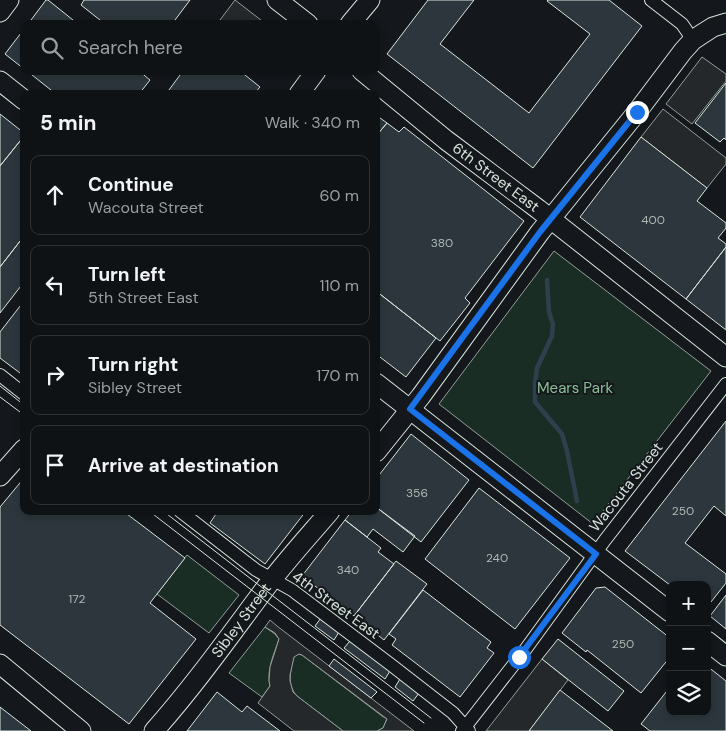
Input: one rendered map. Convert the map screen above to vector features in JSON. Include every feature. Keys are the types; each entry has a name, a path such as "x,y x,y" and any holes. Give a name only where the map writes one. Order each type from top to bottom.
{"main road":[{"path":"0,12 9,0"},
{"path":"277,0 303,20"},
{"path":"353,20 370,0"},
{"path":"380,447 536,238 637,112 683,51 693,40 713,27 726,23"},
{"path":"301,90 313,75"},
{"name":"6th Street East","path":"367,75 446,140 551,219 726,356"},
{"path":"0,81 20,97"},
{"path":"380,386 666,609"},
{"path":"0,476 20,454"},
{"name":"Sibley Street","path":"154,731 207,667 272,580 327,515"},
{"path":"711,644 726,656"},
{"path":"0,664 81,731"}],"street":[{"path":"651,0 682,24 693,40"},
{"path":"0,376 20,391"},
{"name":"Wacouta Street","path":"465,730 726,384"},
{"name":"4th Street East","path":"185,515 256,570 292,590 390,664 453,713 465,730"}],"green space":[{"name":"Mears Park","path":"554,251 711,371 593,524 439,404"},
{"path":"187,555 239,595 209,633 157,594"},
{"path":"265,627 279,639 270,668 270,686 262,697 229,673"},
{"path":"302,655 387,719 383,728 377,731 343,731 297,696 291,687 290,677 294,656"}],"shaded area":[{"path":"235,0 261,20 220,20"},
{"path":"702,57 726,74 726,81 692,124 666,104"},
{"path":"663,109 726,158 726,164 707,188 641,137"},
{"path":"270,620 414,731 377,731 383,728 387,719 299,654 294,657 290,675 293,692 343,731 294,731 258,703 270,686 270,667 279,639 275,633 265,627"},
{"path":"542,659 568,680 529,731 486,731"}],"building":[{"path":"46,0 48,0 73,20 31,20"},
{"path":"84,0 190,0 175,20 100,20 81,5"},
{"path":"428,0 474,0 440,44 529,113 590,34 548,0 609,0 642,26 533,168 387,54"},
{"path":"20,34 20,66 5,54"},
{"path":"32,75 144,75 150,80 142,90 51,90"},
{"path":"180,75 245,75 260,87 257,90 169,90"},
{"path":"726,83 726,140 724,138 720,142 695,123"},
{"path":"0,114 20,130 20,141 0,166"},
{"path":"380,118 387,123 380,131"},
{"path":"387,123 399,132 404,127 524,221 465,298 470,303 440,341 380,294 380,131"},
{"path":"641,137 707,188 697,201 726,223 726,228 718,238 726,244 726,247 686,299 580,217"},
{"path":"20,141 20,241 0,267 0,166"},
{"path":"20,241 20,287 0,313 0,267"},
{"path":"726,247 726,330 686,299"},
{"path":"380,294 436,338 406,377 380,357"},
{"path":"20,306 20,373 0,358 0,332"},
{"path":"726,421 726,516 714,506 685,543 726,574 726,583 711,602 711,581 666,582 625,551"},
{"path":"411,434 469,480 421,542 380,510 380,474"},
{"path":"20,483 20,515 128,515 185,558 150,603 196,639 129,724 0,625 0,507"},
{"path":"479,488 570,558 515,629 425,559"},
{"path":"380,510 415,536 403,552 373,529 367,537 345,520 349,515 380,515"},
{"path":"215,515 303,515 265,564 210,523"},
{"path":"345,520 381,548 378,552 394,564 354,616 302,576"},
{"path":"396,561 427,584 384,640 354,616"},
{"path":"605,587 666,635 666,662 641,693 587,650 586,652 562,633 596,588"},
{"path":"423,590 491,642 487,648 494,653 460,697 392,645 396,639 389,634"},
{"path":"726,595 726,629 711,617"},
{"path":"321,618 339,632 334,640 315,626"},
{"path":"558,639 624,691 608,711 542,659"},
{"path":"350,641 390,671 385,679 344,648"},
{"path":"334,659 377,692 371,698 329,666"},
{"path":"711,669 726,681 726,731 650,731 641,724 666,692 666,716 711,716"},
{"path":"400,679 419,693 413,701 395,687"},
{"path":"560,690 613,731 529,731"},
{"path":"217,692 242,712 247,706 280,731 187,731"},
{"path":"0,707 31,731 0,731"}],"waterway":[{"path":"547,280 549,312 553,324 552,336 537,368 535,402 562,434 577,501"}],"tram line":[{"path":"0,386 20,402"},
{"path":"0,397 20,412"},
{"path":"154,515 424,723"},
{"path":"168,515 431,718"}],"route":[{"path":"519,657 596,554 410,409 540,232 637,112"}]}
